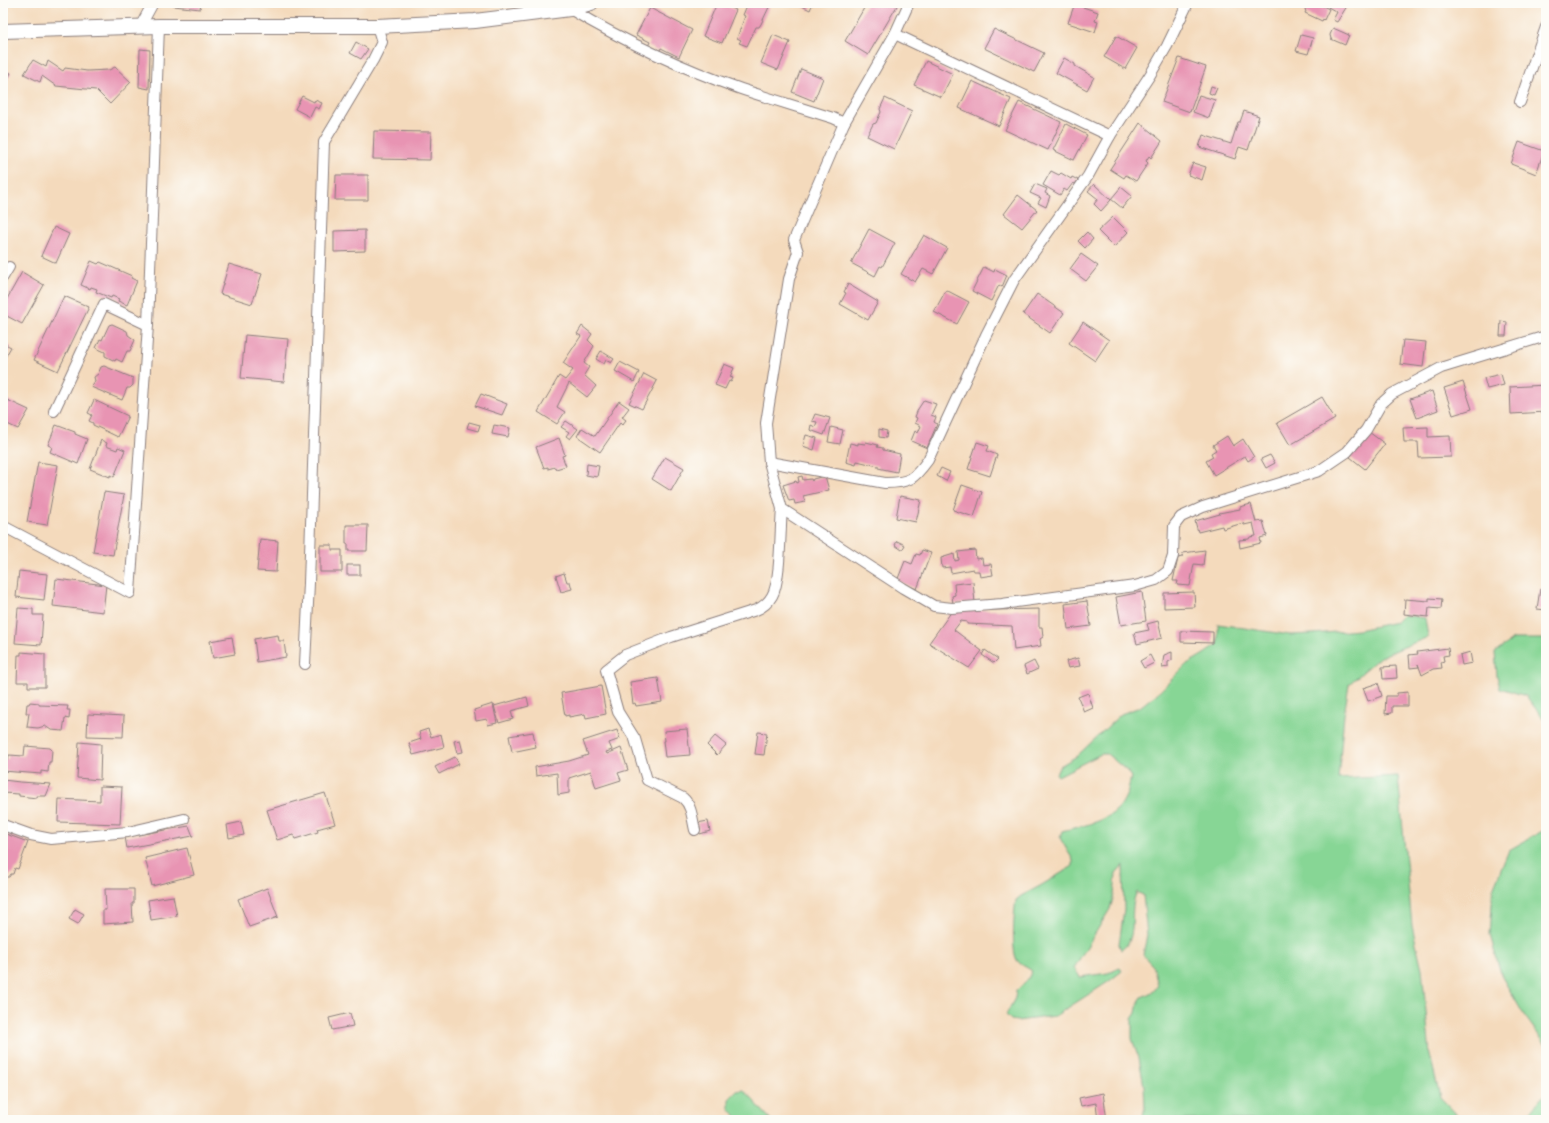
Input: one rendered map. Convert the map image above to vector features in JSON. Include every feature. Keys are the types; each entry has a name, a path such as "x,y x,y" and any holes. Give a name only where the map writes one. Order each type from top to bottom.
{"street":[{"path":"140,27 153,3"},
{"path":"3,31 159,26 377,26 475,21 570,8 591,3"},
{"path":"695,830 688,802 648,780 635,739 618,712 606,670 625,655 671,637 764,606 770,601 777,585 782,509 769,462 766,423 789,279 798,252 794,240 844,123 896,34 909,3"},
{"path":"769,462 885,483 901,483 917,476 928,460 986,335 1014,280 1088,176 1110,136 1167,46 1188,3"},
{"path":"570,8 592,21 682,66 740,88 833,118 844,123"},
{"path":"3,526 130,593 148,325 159,26"},
{"path":"305,664 324,142 373,60 382,42 377,26"},
{"path":"1520,102 1546,27"},
{"path":"896,34 1110,136"},
{"path":"3,277 8,267"},
{"path":"54,411 104,304 148,325"},
{"path":"782,509 903,588 934,606 952,608 1002,604 1135,586 1156,580 1168,571 1173,556 1174,526 1181,517 1203,507 1319,471 1347,452 1366,430 1381,404 1392,394 1441,368 1546,336"},
{"path":"3,825 31,835 51,839 128,832 184,819"}],"green space":[{"path":"1403,615 1425,618 1428,637 1380,657 1349,684 1344,715 1338,779 1398,776 1412,926 1422,969 1430,1055 1440,1097 1462,1120 1142,1120 1145,1107 1144,1086 1139,1058 1132,1039 1132,1019 1142,997 1154,991 1158,985 1153,966 1143,955 1147,935 1143,895 1137,892 1134,899 1132,931 1130,938 1127,945 1121,950 1119,944 1124,909 1123,865 1116,873 1114,895 1110,909 1074,968 1080,977 1108,973 1120,968 1122,971 1108,982 1055,1016 1017,1021 1011,1020 1006,1015 1015,998 1016,991 1026,982 1032,971 1020,963 1015,955 1014,913 1016,900 1073,866 1073,860 1060,838 1062,831 1097,822 1113,813 1125,798 1131,777 1127,771 1107,754 1101,754 1058,776 1056,774 1060,766 1077,756 1121,714 1140,707 1159,692 1187,664 1218,644 1218,624 1290,635 1313,634 1358,630 1396,622"},
{"path":"1513,639 1546,639 1546,722 1526,696 1500,688 1497,676 1495,653"},
{"path":"1546,829 1546,1045 1524,1015 1502,977 1490,935 1493,889 1509,850"},
{"path":"744,1090 771,1120 739,1120 729,1108 729,1099 737,1091"},
{"path":"1546,1093 1546,1120 1522,1120"}],"building":[{"path":"174,3 201,3 200,9 174,6"},
{"path":"717,3 721,3 736,10 722,43 703,36"},
{"path":"748,3 771,3 761,24 759,27 756,27 747,46 739,43 741,40 737,38"},
{"path":"796,3 813,3 810,10"},
{"path":"867,3 892,3 897,6 868,55 845,41"},
{"path":"1075,3 1081,3 1080,6 1098,12 1095,21 1098,22 1095,32 1068,23"},
{"path":"1308,3 1317,3 1329,9 1324,20 1323,19 1322,21 1305,13"},
{"path":"1331,3 1349,3 1337,22 1333,20 1337,12 1328,7"},
{"path":"650,8 692,30 679,57 661,48 659,52 648,46 650,42 636,35"},
{"path":"1333,28 1349,35 1345,45 1331,39 1330,35"},
{"path":"994,29 1044,53 1034,72 984,48"},
{"path":"773,35 790,42 778,70 761,63"},
{"path":"1301,35 1313,38 1308,54 1296,51"},
{"path":"1116,36 1137,48 1125,69 1104,57"},
{"path":"356,42 368,49 361,59 350,53"},
{"path":"140,49 150,50 149,89 139,87"},
{"path":"1064,58 1094,77 1087,90 1056,73"},
{"path":"1179,58 1206,67 1190,112 1162,102"},
{"path":"33,60 46,67 48,61 63,71 65,68 87,71 109,70 115,67 131,82 110,104 96,90 56,86 42,76 40,82 24,74"},
{"path":"926,61 953,74 941,97 914,85"},
{"path":"3,69 11,73 3,87"},
{"path":"801,69 823,78 814,101 792,92"},
{"path":"972,81 1011,99 999,126 959,108"},
{"path":"1211,86 1217,88 1214,95 1209,93"},
{"path":"1199,95 1215,100 1209,118 1193,112"},
{"path":"302,96 314,102 315,100 322,103 319,109 315,107 310,117 295,109"},
{"path":"885,98 912,111 894,149 867,136 873,124 876,123"},
{"path":"1019,102 1061,122 1048,150 1005,130"},
{"path":"1244,111 1259,116 1248,150 1239,147 1235,159 1199,147 1203,135 1231,144 1238,122 1240,122"},
{"path":"1140,123 1162,141 1151,158 1149,156 1146,161 1148,163 1136,181 1126,175 1124,178 1110,169"},
{"path":"1066,124 1087,135 1074,160 1053,150"},
{"path":"374,131 431,132 430,160 373,159"},
{"path":"1519,142 1544,151 1536,174 1511,164"},
{"path":"1193,163 1206,167 1202,180 1188,175"},
{"path":"1051,171 1059,175 1061,173 1071,179 1072,177 1078,180 1075,184 1073,183 1067,191 1064,189 1060,195 1043,185"},
{"path":"336,175 368,175 368,200 335,200"},
{"path":"1035,184 1047,189 1045,193 1050,196 1046,207 1038,203 1041,198 1030,193"},
{"path":"1094,184 1111,200 1101,211 1094,204 1098,199 1088,191"},
{"path":"1121,187 1132,196 1122,208 1111,199"},
{"path":"1018,195 1037,210 1022,228 1004,214"},
{"path":"1113,217 1128,232 1114,247 1098,231"},
{"path":"54,227 69,234 56,263 41,256"},
{"path":"869,229 895,243 882,267 880,266 875,276 851,263"},
{"path":"365,230 365,251 334,252 334,231"},
{"path":"1087,232 1093,239 1085,248 1078,241"},
{"path":"924,235 947,248 933,274 923,269 915,282 901,274"},
{"path":"1081,254 1098,266 1086,281 1070,269"},
{"path":"91,261 98,264 100,262 132,276 131,278 137,281 127,305 118,301 119,299 112,296 111,298 96,292 97,289 91,287 90,289 81,285"},
{"path":"229,264 262,274 252,304 220,294"},
{"path":"984,267 994,272 995,269 1007,275 1002,287 999,285 991,301 972,291"},
{"path":"22,272 44,285 22,324 3,314 3,306"},
{"path":"848,284 878,302 868,320 840,304 846,293 844,292"},
{"path":"946,290 969,302 957,324 934,312"},
{"path":"1037,294 1064,313 1050,333 1023,314"},
{"path":"64,296 89,307 58,371 34,360"},
{"path":"1501,321 1507,322 1506,336 1500,336"},
{"path":"1083,322 1109,340 1095,361 1069,343"},
{"path":"112,324 127,331 128,335 135,340 130,351 127,351 122,362 116,359 115,361 105,356 105,352 96,348 100,339 102,340 109,325"},
{"path":"582,326 592,334 588,340 594,346 584,363 589,367 584,375 596,386 587,397 569,383 557,407 565,412 557,424 538,412 559,376 565,380 573,370 563,363 581,336 577,334"},
{"path":"245,335 288,339 284,382 241,378"},
{"path":"1403,340 1426,342 1423,367 1400,364"},
{"path":"3,343 11,347 3,361"},
{"path":"601,351 614,359 611,363 606,360 604,364 596,359"},
{"path":"620,362 639,372 634,382 615,371"},
{"path":"724,364 734,368 730,377 733,378 731,382 729,381 725,389 715,385"},
{"path":"104,366 133,378 133,385 130,388 127,388 122,400 91,387 95,381 94,377 98,374 101,367"},
{"path":"644,374 657,381 642,409 629,403"},
{"path":"1501,374 1504,385 1487,389 1484,378"},
{"path":"1463,382 1472,409 1453,415 1444,388"},
{"path":"1546,385 1546,412 1511,414 1510,387"},
{"path":"1432,391 1438,410 1417,418 1410,399"},
{"path":"481,394 507,404 502,415 475,406"},
{"path":"1322,397 1335,419 1290,445 1277,423"},
{"path":"3,398 29,410 18,429 3,422"},
{"path":"94,400 128,416 118,437 93,425 93,423 89,421 92,415 88,413"},
{"path":"924,400 936,404 931,415 936,417 934,422 937,424 927,448 911,441 915,431 918,433 921,426 915,423 917,418 915,417"},
{"path":"619,401 629,408 622,417 626,420 622,425 620,423 600,452 577,436 582,428 595,436"},
{"path":"815,414 830,418 824,435 810,430 811,425 815,427 817,422 812,421"},
{"path":"566,421 578,429 570,439 566,436 569,432 561,427"},
{"path":"469,422 480,425 478,431 467,428"},
{"path":"56,425 75,432 75,434 87,439 78,464 50,452 52,447 48,445"},
{"path":"494,425 510,428 508,437 492,434"},
{"path":"831,427 843,430 840,444 828,442"},
{"path":"1428,427 1428,437 1450,436 1451,457 1419,458 1418,442 1404,442 1403,428"},
{"path":"879,429 887,431 886,438 879,437"},
{"path":"1369,432 1385,444 1365,469 1350,457"},
{"path":"806,435 817,438 814,450 803,446"},
{"path":"1227,436 1233,446 1243,439 1254,457 1248,461 1245,456 1214,475 1206,461 1213,457 1211,453 1216,450 1213,445"},
{"path":"559,438 565,455 562,456 566,466 556,469 555,467 548,469 548,467 544,468 536,447"},
{"path":"101,440 107,443 106,446 117,450 118,447 125,450 114,477 110,475 110,477 90,469"},
{"path":"866,442 878,445 877,447 883,448 883,450 900,454 897,472 857,461 856,465 846,462 850,443 858,445 858,443 865,444"},
{"path":"977,442 989,446 987,451 997,455 990,476 968,469"},
{"path":"1270,455 1275,463 1266,468 1261,459"},
{"path":"665,457 684,468 671,491 652,479"},
{"path":"38,462 58,465 47,525 27,522"},
{"path":"587,464 599,466 597,477 586,475"},
{"path":"941,468 950,472 946,481 937,476"},
{"path":"802,476 803,480 811,479 812,481 813,479 825,476 829,490 803,496 805,502 795,504 794,500 789,501 783,485 796,481 797,483 799,482 798,477"},
{"path":"962,485 982,492 974,517 953,510"},
{"path":"104,492 124,495 113,555 93,552"},
{"path":"900,496 921,500 916,522 896,518"},
{"path":"1251,504 1256,522 1263,521 1267,536 1260,538 1261,543 1240,548 1239,540 1249,539 1250,537 1256,536 1253,523 1244,525 1243,523 1223,529 1222,526 1198,532 1195,521 1220,514 1219,513 1240,509 1240,507"},
{"path":"346,525 368,525 367,551 348,551 348,544 346,544"},
{"path":"260,539 278,541 276,572 257,571"},
{"path":"897,541 905,545 902,550 895,545"},
{"path":"320,545 332,545 332,550 342,550 342,572 320,572"},
{"path":"922,550 931,553 917,589 897,581 905,561 912,564 916,554 920,555"},
{"path":"975,550 976,559 982,558 983,565 991,564 993,575 980,577 979,571 974,571 973,569 951,573 950,567 942,568 941,558 954,554 955,561 959,560 958,552"},
{"path":"1205,550 1203,565 1194,564 1190,586 1177,585 1178,581 1173,581 1178,558 1182,557 1183,553"},
{"path":"347,565 360,565 360,575 347,575"},
{"path":"19,571 47,574 44,600 16,597"},
{"path":"564,573 567,582 570,582 572,589 561,592 556,576"},
{"path":"56,579 106,585 103,612 53,606"},
{"path":"973,582 975,603 953,604 952,596 955,595 954,584"},
{"path":"1540,589 1546,590 1546,610 1537,609"},
{"path":"1142,592 1146,621 1121,625 1116,597"},
{"path":"1194,592 1195,607 1164,608 1164,593"},
{"path":"1429,598 1442,599 1441,609 1429,608 1428,617 1404,614 1405,599 1429,601"},
{"path":"1087,601 1091,626 1068,629 1065,604"},
{"path":"18,608 33,609 33,615 43,615 41,645 15,643"},
{"path":"1039,609 1039,627 1042,627 1043,637 1040,639 1041,646 1014,650 1012,626 967,624 967,622 961,621 954,630 982,651 969,668 929,643 952,611"},
{"path":"1158,621 1162,638 1137,644 1134,633 1149,630 1147,624"},
{"path":"1181,631 1213,632 1213,643 1181,642"},
{"path":"278,635 279,641 284,641 286,657 257,662 254,639"},
{"path":"232,637 235,654 213,658 210,641"},
{"path":"1448,648 1449,655 1443,656 1444,661 1441,662 1442,668 1433,669 1422,675 1418,664 1419,667 1410,668 1409,655 1418,654 1417,652"},
{"path":"985,650 998,659 994,663 982,655"},
{"path":"21,652 45,654 45,687 28,687 28,682 17,682 18,655 21,655"},
{"path":"1172,652 1172,660 1168,662 1168,667 1162,668 1164,655"},
{"path":"1470,652 1472,663 1462,665 1460,655"},
{"path":"1150,655 1154,663 1144,668 1140,661"},
{"path":"1078,658 1080,666 1068,668 1066,661"},
{"path":"1034,661 1038,669 1027,674 1024,666"},
{"path":"1396,666 1397,678 1383,679 1382,667"},
{"path":"658,678 662,702 636,706 635,703 633,704 630,682"},
{"path":"1378,683 1382,696 1368,701 1363,688"},
{"path":"601,686 606,714 586,718 585,714 569,717 569,715 565,716 561,693"},
{"path":"1408,692 1408,706 1392,706 1392,713 1385,714 1386,696 1397,696 1397,693"},
{"path":"1088,693 1093,708 1084,712 1078,697"},
{"path":"527,697 529,706 511,711 513,719 499,723 494,706"},
{"path":"30,702 39,703 39,705 68,706 67,710 70,710 69,719 65,718 63,731 51,730 45,726 38,728 27,727 29,713 26,713 27,704"},
{"path":"493,704 497,723 488,725 487,719 476,721 474,710"},
{"path":"88,714 124,716 123,737 87,736"},
{"path":"428,729 431,737 441,734 444,747 413,755 409,743 421,739 419,732"},
{"path":"687,729 690,755 665,757 663,741 665,741 664,731"},
{"path":"617,730 620,739 609,743 612,750 606,752 607,754 621,748 628,770 618,773 621,780 596,788 591,771 569,778 569,793 558,795 557,773 536,776 535,767 569,761 588,755 583,741"},
{"path":"533,732 536,747 512,752 509,736"},
{"path":"758,732 767,733 764,755 755,754"},
{"path":"715,736 726,745 717,755 707,745"},
{"path":"460,740 463,752 457,753 454,741"},
{"path":"79,742 101,744 100,780 77,778"},
{"path":"25,746 50,748 52,750 48,772 41,771 41,774 3,771 3,759 8,759 9,755 24,756"},
{"path":"455,757 459,764 439,774 435,767"},
{"path":"3,780 51,784 46,796 37,796 37,798 19,796 19,794 3,793"},
{"path":"100,786 122,787 120,824 58,822 59,799 100,801"},
{"path":"325,793 335,824 317,829 318,832 295,839 293,835 277,840 267,810"},
{"path":"708,821 710,831 700,834 697,823"},
{"path":"241,822 244,835 229,838 227,825"},
{"path":"189,826 193,836 127,848 125,837"},
{"path":"3,833 28,842 18,869 15,868 13,874 9,877 5,877 3,875"},
{"path":"187,848 194,875 152,886 145,858"},
{"path":"267,888 278,917 249,927 238,899"},
{"path":"105,889 134,889 134,903 132,903 133,922 103,924 103,910 106,910"},
{"path":"173,896 177,916 151,920 148,900"},
{"path":"75,909 84,914 78,924 69,919"},
{"path":"350,1013 353,1026 332,1030 329,1018"},
{"path":"1103,1093 1107,1120 1098,1120 1096,1103 1081,1106 1079,1098"}]}
